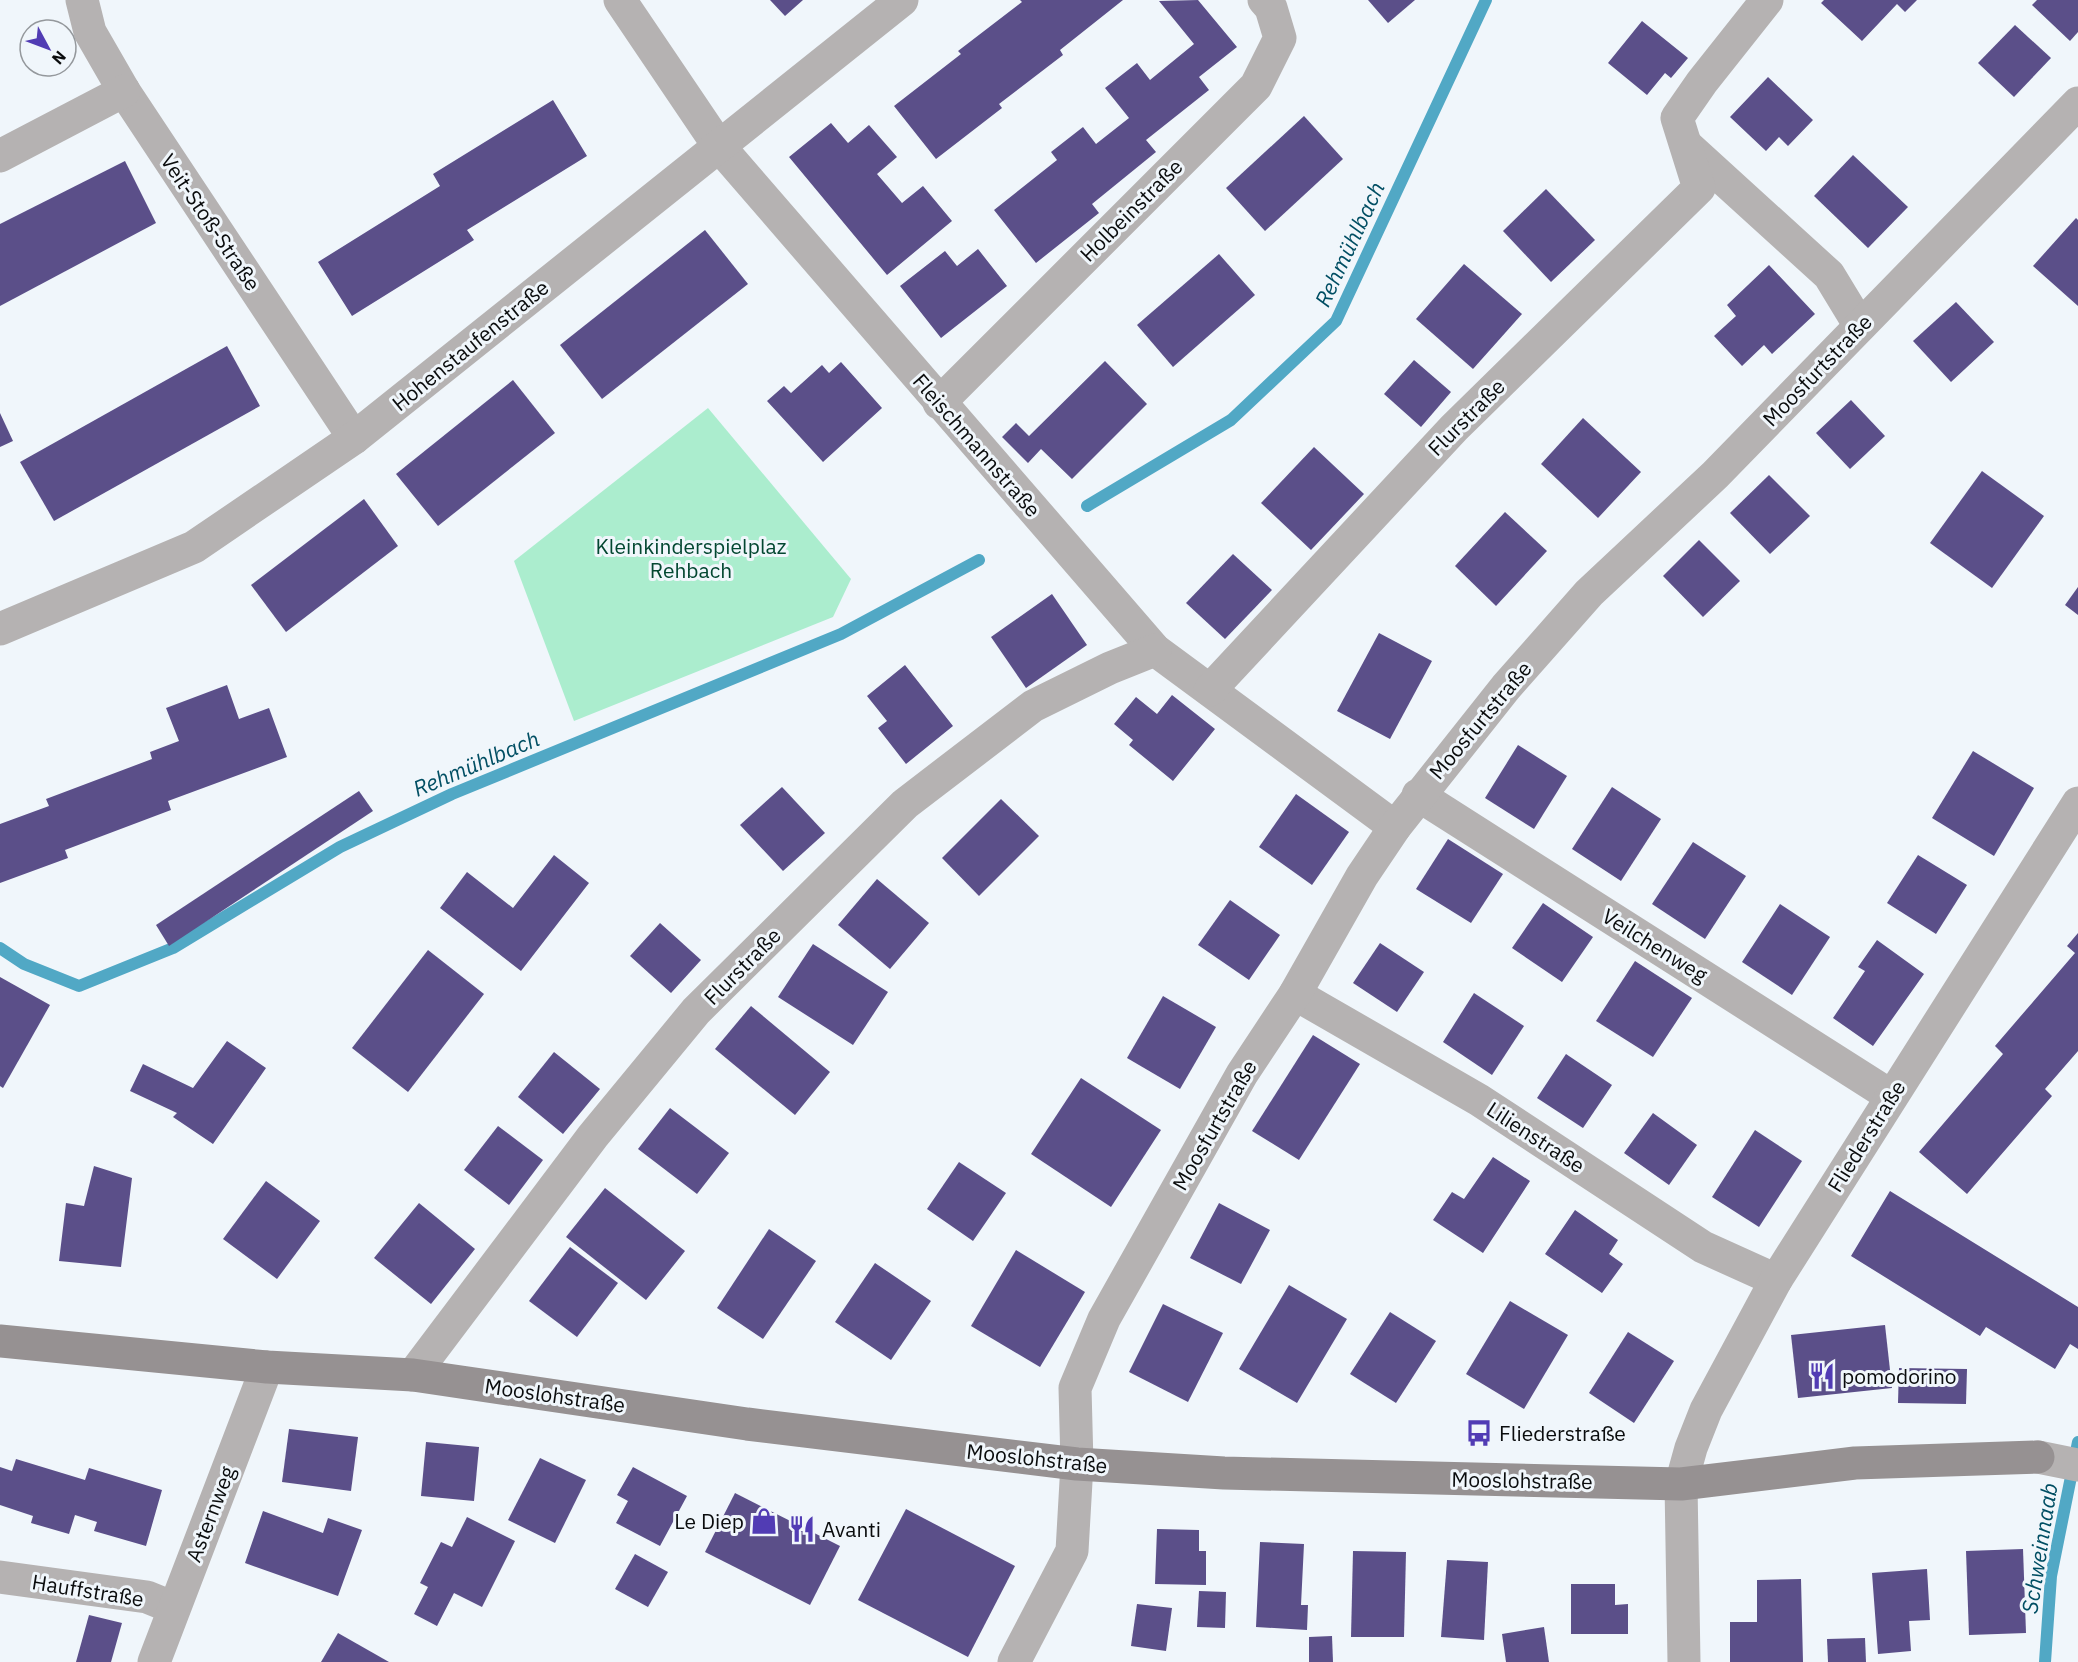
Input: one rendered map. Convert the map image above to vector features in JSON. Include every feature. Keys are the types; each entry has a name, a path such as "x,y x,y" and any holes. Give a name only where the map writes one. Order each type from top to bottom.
{"street":[{"name":"Veit-Stoß-Straße","path":"82,0 90,32 124,91 354,438"},
{"name":"Fleischmannstraße","path":"620,0 718,145 1155,650 1395,827"},
{"name":"Hohenstaufenstraße","path":"0,629 194,547 354,438 902,0"},
{"name":"Holbeinstraße","path":"939,403 1256,86 1280,38 1271,8 1264,0"},
{"name":"Flurstraße","path":"1210,690 1454,428 1699,188 1677,118 1701,82 1767,0"},
{"path":"0,156 124,91"},
{"name":"Moosfurtstraße","path":"1014,1662 1072,1551 1077,1464 1075,1388 1104,1319 1242,1074 1295,994 1362,876 1395,827 1418,795 1506,687 1589,593 1715,475 2078,103"},
{"path":"1683,142 1829,274 1860,326"},
{"name":"Flurstraße","path":"413,1375 593,1136 696,1011 905,804 1033,706 1110,668 1155,650"},
{"name":"Veilchenweg","path":"1418,795 1892,1096"},
{"name":"Fliederstraße","path":"1684,1662 1681,1484 1691,1448 1706,1410 1776,1280 2078,802"},
{"name":"Lilienstraße","path":"1295,994 1479,1100 1703,1247 1776,1280"},
{"name":"Mooslohstraße","path":"0,1341 267,1367 413,1375 747,1424 1077,1464 1224,1473 1681,1484 1855,1463 2038,1457 2078,1465"},
{"name":"Asternweg","path":"154,1662 267,1367"},
{"name":"Hauffstraße","path":"0,1577 147,1597 174,1608"}],"green space":[{"name":"Kleinkinderspielplaz Rehbach","path":"708,408 851,579 833,617 574,721 514,561"}],"building":[{"path":"770,0 803,0 785,16"},
{"path":"1020,0 1123,0 1060,50 1063,55 999,104 1002,108 936,159 894,106 961,54 958,51 1022,2"},
{"path":"1198,0 1237,47 1199,77 1209,90 1146,140 1156,152 1092,204 1099,213 1036,263 994,210 1057,160 1051,152 1083,127 1096,144 1129,118 1105,88 1137,63 1150,80 1194,44 1159,1"},
{"path":"1368,0 1415,0 1388,23"},
{"path":"1824,0 1917,0 1905,12 1897,4 1862,41 1821,3"},
{"path":"2037,0 2078,0 2078,32 2070,41 2032,5"},
{"path":"1642,21 1688,58 1671,78 1665,73 1647,95 1608,63"},
{"path":"2015,25 2051,58 2014,97 1978,63"},
{"path":"1768,77 1813,120 1788,146 1779,137 1766,151 1730,117"},
{"path":"553,100 587,156 467,230 474,240 352,316 318,262 440,186 433,174"},
{"path":"1304,116 1343,159 1265,231 1226,188"},
{"path":"831,123 848,143 869,125 897,157 877,174 902,203 923,186 952,221 887,275 789,157"},
{"path":"1853,155 1908,207 1868,248 1814,196"},
{"path":"125,161 156,223 0,306 0,224"},
{"path":"1546,189 1595,240 1551,282 1503,231"},
{"path":"2076,218 2078,220 2078,306 2033,266"},
{"path":"705,230 748,284 602,399 560,345"},
{"path":"978,249 1007,286 941,338 900,286 945,251 957,266"},
{"path":"1219,254 1255,295 1173,367 1137,325"},
{"path":"1464,264 1522,314 1473,369 1416,319"},
{"path":"1769,265 1815,314 1772,354 1764,345 1742,366 1714,336 1736,316 1727,305"},
{"path":"1956,302 1994,342 1951,382 1913,341"},
{"path":"227,346 260,406 54,521 20,462"},
{"path":"1414,360 1451,392 1421,427 1384,394"},
{"path":"1105,361 1147,404 1072,479 1041,449 1028,463 1002,437 1016,423 1029,436"},
{"path":"841,362 882,408 823,462 767,401 784,386 791,393 822,365 829,373"},
{"path":"513,380 555,433 438,526 396,474"},
{"path":"1851,400 1885,436 1850,469 1816,433"},
{"path":"0,413 13,441 0,447"},
{"path":"1583,418 1641,472 1598,518 1541,464"},
{"path":"1314,447 1364,494 1311,550 1261,503"},
{"path":"1982,471 2044,516 1992,588 1930,543"},
{"path":"1769,475 1810,516 1770,554 1730,513"},
{"path":"364,499 398,546 286,632 251,585"},
{"path":"1505,512 1547,551 1496,606 1455,566"},
{"path":"1699,540 1740,581 1703,617 1663,576"},
{"path":"1233,554 1272,590 1225,639 1186,603"},
{"path":"2078,587 2078,615 2065,605"},
{"path":"1052,594 1087,645 1026,688 991,637"},
{"path":"1379,633 1432,661 1390,739 1337,711"},
{"path":"905,665 953,726 906,764 878,728 887,721 867,696"},
{"path":"227,685 239,719 269,708 287,757 168,801 171,810 65,850 68,858 0,883 0,824 49,806 46,799 152,759 150,752 179,741 166,708"},
{"path":"1172,695 1215,729 1173,781 1129,745 1133,740 1114,724 1136,697 1157,714"},
{"path":"1518,745 1567,776 1534,829 1485,798"},
{"path":"1973,751 2034,788 1994,856 1932,818"},
{"path":"782,787 825,833 783,871 740,825"},
{"path":"1612,787 1661,819 1621,881 1572,849"},
{"path":"359,791 373,811 169,946 156,925"},
{"path":"1296,794 1349,832 1312,885 1259,847"},
{"path":"1001,799 1039,836 979,896 942,858"},
{"path":"1448,839 1503,874 1471,923 1416,889"},
{"path":"1693,842 1746,876 1705,939 1652,904"},
{"path":"554,855 589,883 521,971 440,908 467,872 513,908"},
{"path":"1918,855 1967,885 1936,934 1887,903"},
{"path":"877,879 929,923 890,969 838,925"},
{"path":"1230,900 1280,935 1249,980 1198,945"},
{"path":"1543,903 1593,937 1562,982 1512,948"},
{"path":"1780,904 1830,937 1792,995 1742,962"},
{"path":"660,923 701,960 671,993 630,956"},
{"path":"2078,933 2078,1051 2045,1089 2052,1096 1967,1194 1919,1152 2003,1054 1995,1046 2075,953 2067,946"},
{"path":"1877,940 1924,974 1873,1046 1833,1018 1865,971 1858,967"},
{"path":"1380,943 1424,972 1397,1012 1353,983"},
{"path":"813,944 888,992 853,1045 778,997"},
{"path":"428,950 484,994 408,1092 352,1048"},
{"path":"1635,961 1692,998 1653,1057 1596,1021"},
{"path":"0,977 50,1005 3,1088 0,1086"},
{"path":"1474,993 1524,1026 1492,1075 1443,1042"},
{"path":"1163,996 1216,1027 1180,1089 1127,1058"},
{"path":"751,1006 830,1072 795,1115 715,1049"},
{"path":"1313,1035 1360,1064 1299,1160 1252,1131"},
{"path":"227,1041 266,1068 213,1144 173,1117 177,1113 130,1091 143,1064 193,1088"},
{"path":"554,1052 600,1089 563,1134 518,1097"},
{"path":"1566,1054 1612,1085 1583,1128 1537,1098"},
{"path":"1081,1078 1161,1130 1111,1207 1031,1154"},
{"path":"670,1108 729,1153 697,1194 638,1149"},
{"path":"1653,1113 1697,1145 1669,1185 1624,1153"},
{"path":"498,1126 543,1160 509,1205 464,1170"},
{"path":"1755,1130 1802,1161 1759,1227 1712,1197"},
{"path":"1493,1157 1530,1181 1483,1253 1433,1220 1452,1192 1464,1199"},
{"path":"959,1162 1006,1193 973,1241 927,1209"},
{"path":"94,1166 132,1178 121,1267 59,1261 66,1203 84,1206"},
{"path":"266,1181 320,1221 277,1279 223,1239"},
{"path":"605,1188 685,1251 646,1300 566,1237"},
{"path":"1890,1191 2078,1307 2078,1349 2070,1344 2055,1369 1986,1327 1980,1336 1851,1256"},
{"path":"419,1203 475,1249 431,1304 374,1258"},
{"path":"1219,1203 1270,1230 1241,1284 1190,1258"},
{"path":"1575,1210 1618,1240 1609,1254 1623,1264 1602,1293 1545,1254"},
{"path":"769,1229 816,1261 763,1339 717,1308"},
{"path":"570,1247 618,1283 577,1337 529,1301"},
{"path":"1016,1250 1085,1292 1040,1367 971,1326"},
{"path":"875,1263 931,1301 891,1360 835,1322"},
{"path":"1289,1285 1347,1319 1297,1403 1239,1369"},
{"path":"1510,1301 1568,1335 1524,1409 1466,1374"},
{"path":"1163,1304 1223,1333 1188,1402 1129,1372"},
{"path":"1390,1312 1436,1341 1396,1403 1350,1374"},
{"path":"1885,1325 1892,1388 1798,1398 1791,1335"},
{"path":"1628,1332 1674,1361 1634,1423 1589,1393"},
{"path":"1899,1368 1967,1369 1966,1404 1898,1403"},
{"path":"289,1429 358,1437 351,1491 282,1482"},
{"path":"426,1442 479,1447 474,1501 421,1496"},
{"path":"540,1458 586,1480 555,1543 508,1520"},
{"path":"16,1459 85,1480 89,1468 162,1490 146,1546 94,1531 97,1522 75,1515 69,1534 31,1523 33,1516 0,1505 0,1467 12,1471"},
{"path":"633,1467 687,1496 660,1546 616,1523 628,1501 617,1495"},
{"path":"735,1493 840,1546 810,1605 705,1552"},
{"path":"906,1509 1015,1566 968,1657 858,1600"},
{"path":"263,1511 323,1533 328,1518 362,1530 338,1596 245,1563"},
{"path":"467,1517 515,1541 482,1607 454,1593 437,1626 414,1614 428,1587 420,1583 441,1542 452,1547"},
{"path":"1157,1529 1199,1530 1199,1551 1206,1551 1206,1585 1155,1584"},
{"path":"1260,1542 1304,1544 1301,1605 1308,1605 1307,1630 1256,1627"},
{"path":"2023,1549 2026,1633 1969,1635 1966,1551"},
{"path":"1353,1551 1406,1552 1404,1637 1351,1637"},
{"path":"635,1554 668,1572 648,1607 615,1589"},
{"path":"1447,1560 1488,1562 1484,1640 1441,1637"},
{"path":"1927,1569 1930,1620 1909,1621 1911,1651 1878,1654 1872,1573"},
{"path":"1801,1579 1803,1662 1730,1662 1730,1622 1757,1622 1757,1580"},
{"path":"1571,1584 1615,1584 1615,1605 1628,1604 1628,1634 1571,1634"},
{"path":"1199,1591 1226,1592 1225,1628 1197,1627"},
{"path":"1137,1604 1172,1608 1166,1651 1131,1646"},
{"path":"89,1615 122,1623 111,1662 76,1662"},
{"path":"1544,1627 1549,1662 1506,1662 1502,1634"},
{"path":"338,1633 389,1662 321,1662"},
{"path":"1332,1636 1333,1662 1309,1662 1309,1637"},
{"path":"1865,1638 1866,1662 1828,1662 1827,1639"}],"waterway":[{"name":"Rehmühlbach","path":"1087,506 1231,420 1336,321 1486,0"},
{"name":"Rehmühlbach","path":"0,948 24,964 79,986 173,948 340,847 452,794 841,634 979,560"},
{"name":"Schweinnaab","path":"2045,1662 2051,1576 2078,1442"}],"place":[{"name":"pomodorino","path":"1822,1376"},
{"name":"Fliederstraße","path":"1479,1433"},
{"name":"Le Diep","path":"764,1521"},
{"name":"Avanti","path":"802,1529"}]}
